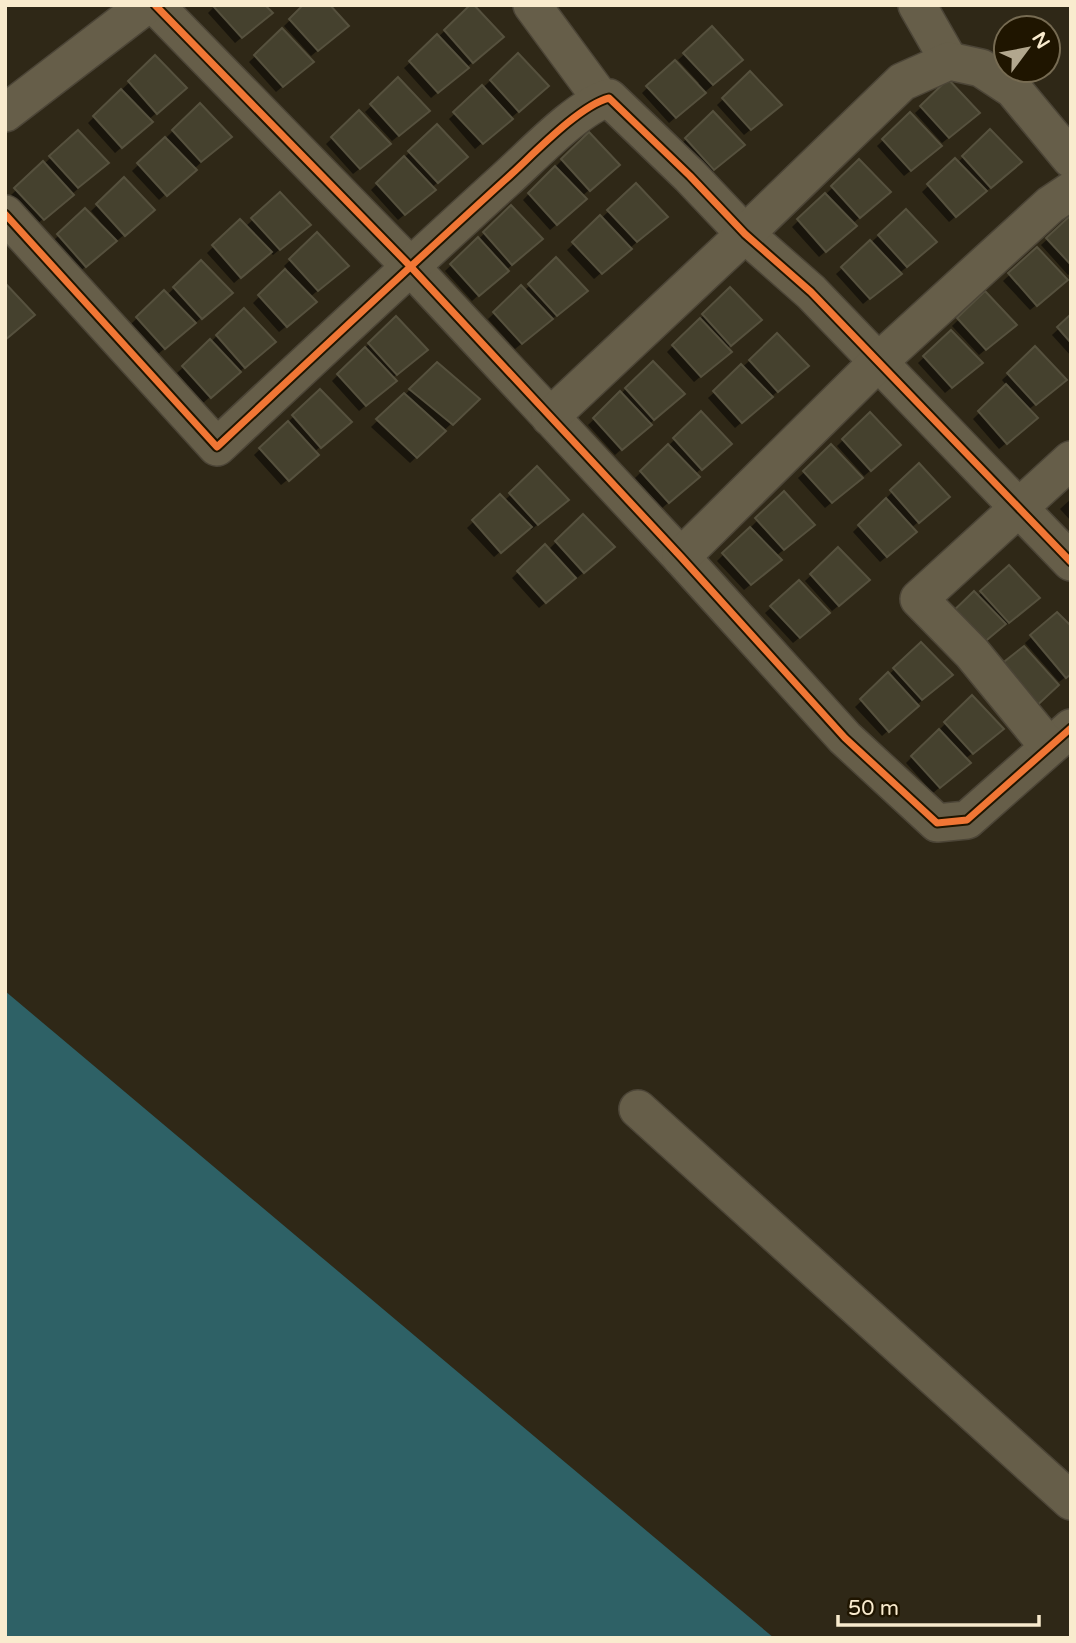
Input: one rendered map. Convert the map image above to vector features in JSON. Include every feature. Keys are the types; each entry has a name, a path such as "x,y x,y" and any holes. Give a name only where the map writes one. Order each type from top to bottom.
{"street":[{"path":"5,113 146,5"},
{"path":"155,5 410,266 845,738 937,823 967,820 1060,738 919,599 1071,460"},
{"path":"532,5 601,100"},
{"path":"917,5 949,61"},
{"path":"550,417 902,82 949,61 981,68 1013,89 1071,159"},
{"path":"5,214 217,447 410,266 570,122 601,100 609,98 745,234 811,292 1071,562"},
{"path":"681,557 877,363 1050,205 1071,191"},
{"path":"638,1109 1071,1501"}],"water":[{"path":"5,991 774,1638 5,1638"}],"building":[{"path":"265,5 273,13 242,38 213,6"},
{"path":"303,5 330,5 349,26 318,51 289,19"},
{"path":"470,5 474,5 504,37 473,63 444,30"},
{"path":"712,26 743,60 713,85 683,53"},
{"path":"282,28 314,62 283,87 254,55"},
{"path":"437,34 469,68 438,93 409,61"},
{"path":"518,53 549,86 519,112 490,80"},
{"path":"155,55 187,88 157,114 128,81"},
{"path":"675,60 706,93 676,118 646,86"},
{"path":"750,71 782,105 751,130 722,98"},
{"path":"398,77 430,111 399,136 370,104"},
{"path":"948,79 980,113 949,138 920,106"},
{"path":"482,85 513,119 483,144 453,112"},
{"path":"121,89 153,122 122,148 93,116"},
{"path":"200,103 232,137 201,162 172,130"},
{"path":"359,110 391,144 360,169 331,137"},
{"path":"713,111 745,145 714,170 685,138"},
{"path":"910,112 942,146 911,171 882,139"},
{"path":"437,124 468,157 438,183 408,151"},
{"path":"990,129 1022,162 991,188 962,156"},
{"path":"78,130 109,163 78,188 49,156"},
{"path":"589,132 620,165 590,191 561,159"},
{"path":"165,137 197,170 167,196 137,163"},
{"path":"404,156 436,190 405,215 376,183"},
{"path":"955,158 987,191 956,217 927,184"},
{"path":"859,159 891,192 860,218 831,186"},
{"path":"43,161 74,195 44,220 14,188"},
{"path":"555,166 587,199 557,225 528,193"},
{"path":"124,177 155,210 125,236 96,204"},
{"path":"636,183 668,217 637,242 607,210"},
{"path":"280,192 311,225 280,250 251,218"},
{"path":"825,193 857,226 826,252 797,219"},
{"path":"511,205 543,239 512,265 483,232"},
{"path":"85,208 117,241 86,267 57,234"},
{"path":"906,209 937,242 907,267 878,235"},
{"path":"600,215 632,249 602,274 572,242"},
{"path":"1071,215 1071,265 1046,238"},
{"path":"240,219 272,252 241,278 212,245"},
{"path":"317,232 349,266 318,291 289,259"},
{"path":"478,237 509,271 479,296 450,264"},
{"path":"870,240 902,274 870,299 841,267"},
{"path":"1037,247 1068,280 1037,306 1008,273"},
{"path":"556,257 588,291 557,316 528,284"},
{"path":"201,260 233,293 202,319 173,287"},
{"path":"285,269 317,302 287,327 258,295"},
{"path":"5,283 35,315 5,340"},
{"path":"521,285 553,319 522,344 493,312"},
{"path":"730,287 762,320 731,346 702,314"},
{"path":"164,290 196,323 165,349 136,317"},
{"path":"985,291 1017,325 986,350 957,318"},
{"path":"244,308 276,342 245,368 216,335"},
{"path":"1071,314 1071,343 1057,327"},
{"path":"396,316 428,350 397,375 368,343"},
{"path":"700,318 732,352 701,377 672,345"},
{"path":"951,330 983,363 952,388 923,356"},
{"path":"777,333 809,366 778,392 749,360"},
{"path":"210,339 241,372 211,398 182,366"},
{"path":"1035,346 1067,380 1036,405 1007,373"},
{"path":"365,347 397,381 366,406 337,374"},
{"path":"653,361 685,394 654,420 625,388"},
{"path":"437,362 480,399 453,425 409,389"},
{"path":"741,364 773,397 742,423 713,391"},
{"path":"1006,384 1038,418 1007,444 978,411"},
{"path":"320,389 352,422 321,448 292,415"},
{"path":"620,391 652,425 622,450 593,418"},
{"path":"404,393 446,431 417,458 376,419"},
{"path":"701,411 732,444 702,470 673,438"},
{"path":"870,412 901,445 871,471 842,439"},
{"path":"288,421 319,455 289,481 259,448"},
{"path":"668,444 700,477 669,503 640,471"},
{"path":"831,444 863,478 832,503 803,471"},
{"path":"919,463 950,497 919,523 890,490"},
{"path":"537,466 569,500 538,525 509,493"},
{"path":"784,491 815,525 784,550 755,518"},
{"path":"500,494 532,527 501,553 472,520"},
{"path":"886,498 917,532 887,557 858,525"},
{"path":"583,514 615,547 584,573 555,541"},
{"path":"750,527 782,560 751,585 722,553"},
{"path":"545,544 576,578 546,603 517,571"},
{"path":"838,547 870,580 839,606 810,574"},
{"path":"1009,565 1040,598 1009,623 980,591"},
{"path":"799,580 830,613 800,638 770,606"},
{"path":"974,591 1006,624 976,649 947,617"},
{"path":"1057,612 1071,626 1071,674 1066,678 1030,635"},
{"path":"921,642 953,675 922,700 893,668"},
{"path":"1024,646 1059,685 1031,711 995,669"},
{"path":"888,672 919,706 889,732 860,699"},
{"path":"972,695 1004,729 973,754 944,722"},
{"path":"939,729 971,763 940,788 911,756"}],"cycle path":[{"path":"155,5 410,266 845,738 937,823 967,820 1071,728"},
{"path":"5,214 217,447 555,134 583,111 609,98 690,176 745,234 811,292 1071,562"}]}
